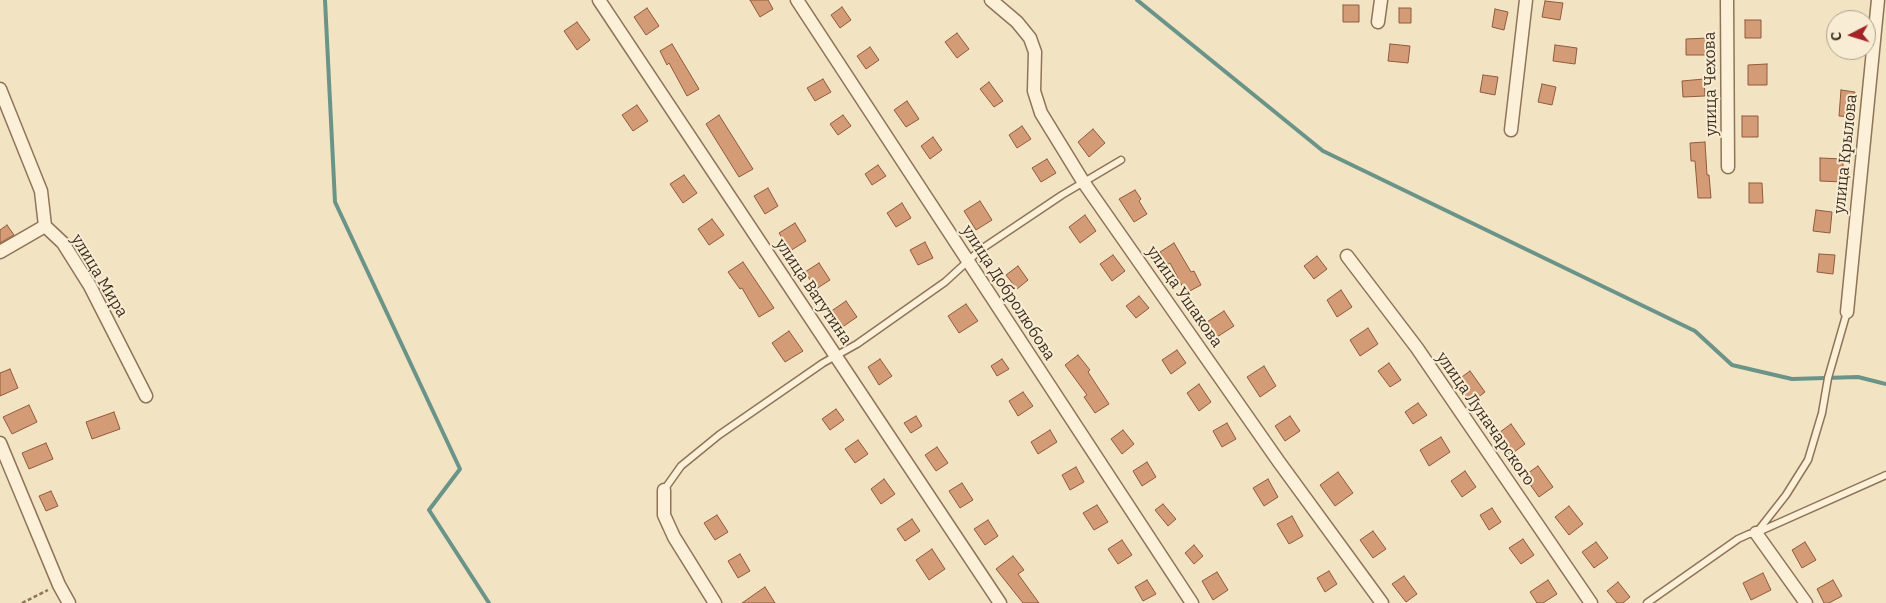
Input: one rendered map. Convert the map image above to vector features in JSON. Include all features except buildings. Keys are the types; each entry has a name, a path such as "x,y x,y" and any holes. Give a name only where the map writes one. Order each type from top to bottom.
{"street":[{"name":"улица Ватутина","path":"599,0 1000,603"},
{"name":"улица Добролюбова","path":"797,0 1192,603"},
{"name":"улица Ушакова","path":"991,0 1017,22 1030,38 1035,52 1034,91 1041,113 1084,182 1279,462 1382,603"},
{"path":"1378,22 1380,0"},
{"path":"1511,130 1526,0"},
{"name":"улица Чехова","path":"1727,0 1728,167"},
{"name":"улица Крылова","path":"1847,312 1878,0"},
{"path":"0,89 41,191 45,226 0,252"},
{"name":"улица Мира","path":"45,226 63,243 90,286 146,396"},
{"name":"улица Луначарского","path":"1347,256 1417,348 1591,603"},
{"path":"0,443 59,585 69,603"},
{"path":"664,490 664,515 674,537 715,603"},
{"path":"1756,534 1806,603"}],"lane":[{"path":"664,490 681,466 719,435 835,355 857,344 929,294 980,250 1062,195 1122,160"},
{"path":"1756,534 1786,495 1808,460 1822,413 1828,378 1847,312"},
{"path":"1647,603 1738,539 1749,534 1756,534 1886,475"}],"path":[{"path":"22,603 59,585"}],"waterway":[{"path":"325,0 335,202 460,469 429,510 489,603"},
{"path":"1137,0 1323,151 1695,331 1732,365 1792,379 1858,377 1886,384"}]}
